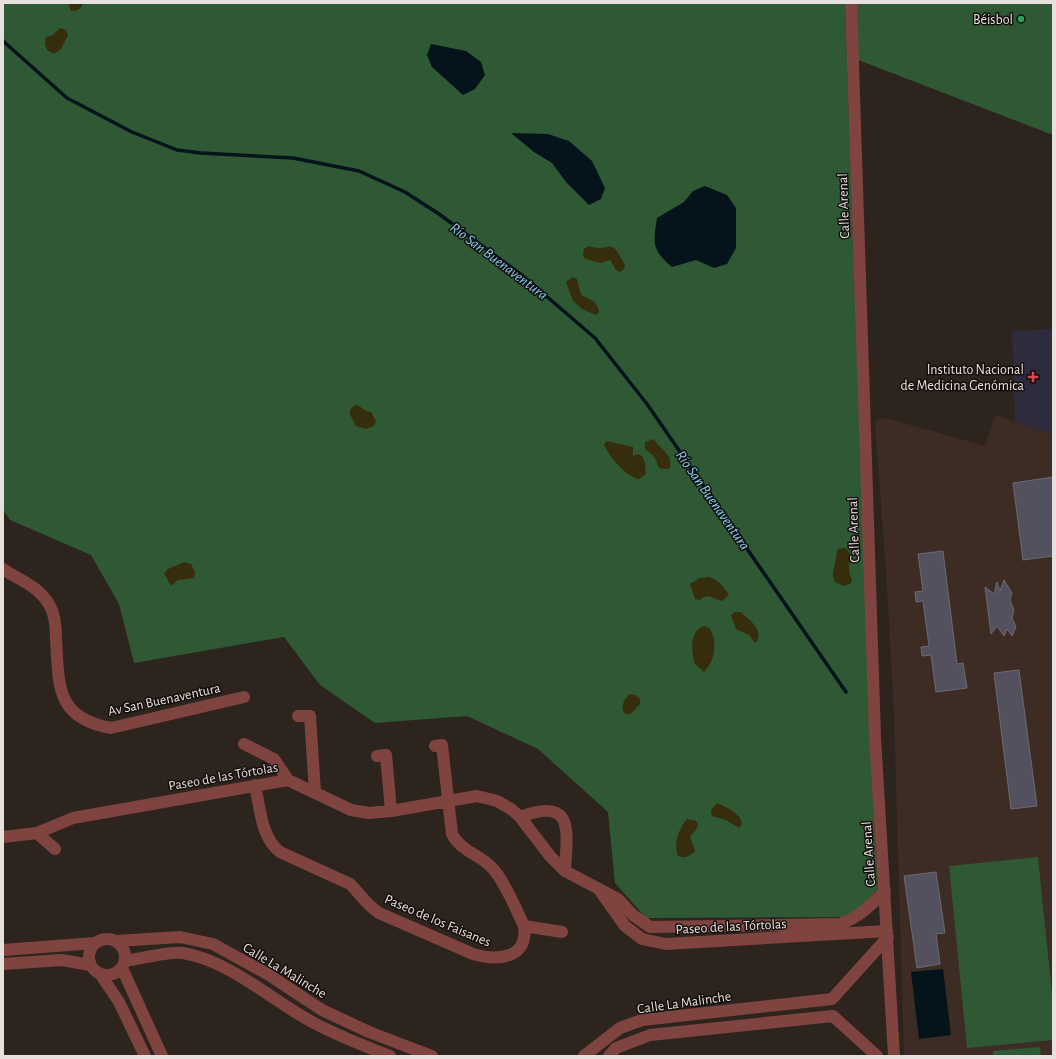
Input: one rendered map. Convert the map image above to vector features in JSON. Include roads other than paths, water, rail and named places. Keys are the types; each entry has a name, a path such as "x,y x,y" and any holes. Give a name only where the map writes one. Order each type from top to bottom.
{"street":[{"name":"Calle Arenal","path":"851,3 875,737 888,934 894,1056"},
{"name":"Av San Buenaventura","path":"4,574 30,584 42,594 51,608 56,627 60,689 67,705 79,717 93,725 111,728 244,697"},
{"path":"298,716 310,716 315,792"},
{"path":"244,744 274,759 288,780"},
{"path":"435,746 442,745 447,801 452,834 457,843 464,850 482,860 495,871 524,926 562,932"},
{"path":"377,756 386,755 391,811"},
{"name":"Paseo de las Tórtolas","path":"3,837 38,833 73,818 288,780 351,810 369,813 391,811 477,796 497,801 520,817 550,856 565,871 618,899 633,915 650,927 840,924 850,921 866,911 885,891"},
{"name":"Paseo de los Faisanes","path":"255,785 267,837 272,846 280,852 350,884 358,892 366,905 379,913 473,954 488,959 504,957 514,953 523,945 525,935 524,926"},
{"path":"520,817 546,810 556,811 561,816 566,826 567,837 565,871"},
{"path":"38,833 55,849"},
{"name":"Paseo de las Tórtolas","path":"600,890 625,926 642,939 666,944 888,934"},
{"path":"877,1056 833,1016 828,1008 832,999 888,934"},
{"name":"Calle La Malinche","path":"116,941 180,937 213,944 268,975 322,1010 369,1032 432,1056"},
{"path":"3,950 95,943 101,940 109,939 116,941 122,946 125,953 124,964 162,1056"},
{"path":"95,943 90,950 90,965 101,975 119,1002 145,1056"},
{"name":"Calle La Malinche","path":"124,964 181,953 207,960 258,988 314,1023 357,1044 390,1056"},
{"path":"3,964 62,960 90,965"},
{"path":"101,975 116,973 124,964"},
{"name":"Calle La Malinche","path":"584,1056 620,1028 642,1020 832,999"},
{"path":"798,1003 804,1011 800,1020"},
{"name":"Calle La Malinche","path":"609,1056 616,1048 650,1035 833,1016"}],"waterway":[{"name":"Río San Buenaventura","path":"3,41 67,98 132,132 177,150 201,153 293,158 359,171 405,192 439,214 523,276 595,338 647,404 846,692"}],"place":[{"name":"Béisbol","path":"1021,19"},
{"name":"Instituto Nacional de Medicina Genómica","path":"1033,377"}]}
